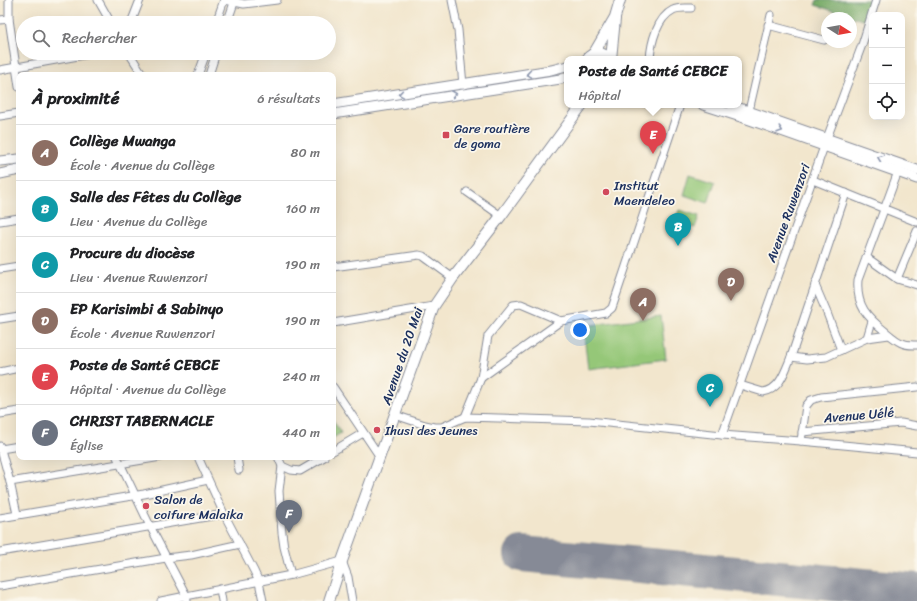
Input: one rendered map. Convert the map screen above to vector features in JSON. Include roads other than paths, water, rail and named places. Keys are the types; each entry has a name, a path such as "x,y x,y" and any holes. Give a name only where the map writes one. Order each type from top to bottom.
{"highway":[{"path":"610,56 615,16 620,0"},
{"path":"589,56 615,16"},
{"path":"592,56 602,53 606,56"},
{"name":"Avenue du 20 Mai","path":"329,601 434,306 453,278 501,216 580,108"}],"main road":[{"path":"336,104 463,85 564,67"},
{"path":"336,114 564,78"},
{"path":"716,108 748,115 826,142 899,169 917,179"},
{"path":"736,108 748,115"},
{"path":"0,161 16,159"},
{"path":"899,169 917,170"},
{"path":"0,174 16,171"}],"street":[{"path":"9,0 9,19 17,72"},
{"path":"98,0 108,16"},
{"path":"134,16 140,0"},
{"path":"219,16 225,0 244,4 277,0"},
{"path":"452,0 458,30 463,85"},
{"name":"Avenue Ruwenzori","path":"722,435 826,142 862,46 876,0"},
{"path":"230,16 235,1"},
{"path":"650,56 652,41 656,30 664,18 674,9 691,8"},
{"path":"748,115 771,15"},
{"path":"0,20 9,19"},
{"path":"768,25 821,39"},
{"path":"0,70 56,60"},
{"path":"133,60 141,72"},
{"path":"199,72 203,60"},
{"path":"210,72 214,60"},
{"path":"481,378 561,321 606,313 612,308 679,108"},
{"path":"0,116 16,113"},
{"path":"899,169 866,257 858,280 857,289 863,308 872,321 889,335 904,344 917,345"},
{"path":"813,180 917,222"},
{"path":"467,192 501,216"},
{"path":"740,385 763,392 771,390 781,379 791,357 846,194"},
{"path":"0,221 16,218"},
{"path":"897,279 917,231"},
{"path":"336,267 419,255 423,256 453,278"},
{"path":"866,257 897,279 917,285"},
{"path":"0,269 16,266"},
{"path":"815,285 841,350"},
{"path":"465,417 481,378 488,336 513,305 521,304 561,321"},
{"path":"336,322 434,306"},
{"path":"0,319 16,316"},
{"path":"867,338 872,321"},
{"path":"791,357 807,359 826,357 867,338 889,335"},
{"path":"0,372 16,369"},
{"path":"801,441 806,406 811,400 820,397 917,387"},
{"path":"336,392 380,457"},
{"path":"0,414 16,411"},
{"path":"395,415 434,427 442,427 465,417 589,421 722,435 917,452"},
{"name":"Avenue Uélé","path":"802,432 901,423 917,426"},
{"path":"336,449 363,433"},
{"path":"16,446 0,447 17,514"},
{"path":"118,460 186,598"},
{"path":"10,482 143,460"},
{"path":"199,460 224,514 259,582 263,601"},
{"path":"237,460 239,470"},
{"path":"279,460 282,466 279,491 282,533 290,575"},
{"path":"282,466 300,471 319,460"},
{"path":"0,518 17,514 136,496 208,480"},
{"path":"0,552 224,514"},
{"path":"0,586 191,555 240,544"},
{"path":"161,601 186,598 220,589 259,582 342,561 348,577 352,601"},
{"path":"220,589 222,601"}],"place":[{"name":"Gare routière de goma","path":"446,135"},
{"name":"Poste de Santé CEBCE","path":"653,154"},
{"name":"Institut Maendeleo","path":"606,192"},
{"name":"Salle des Fêtes du Collège","path":"678,246"},
{"name":"EP Karisimbi & Sabinyo","path":"731,301"},
{"name":"Collège Mwanga","path":"643,321"},
{"name":"Procure du diocèse","path":"710,407"},
{"name":"Ihusi des Jeunes","path":"377,430"},
{"name":"Salon de coifure Malaika","path":"146,506"},
{"name":"CHRIST TABERNACLE","path":"289,533"}]}
